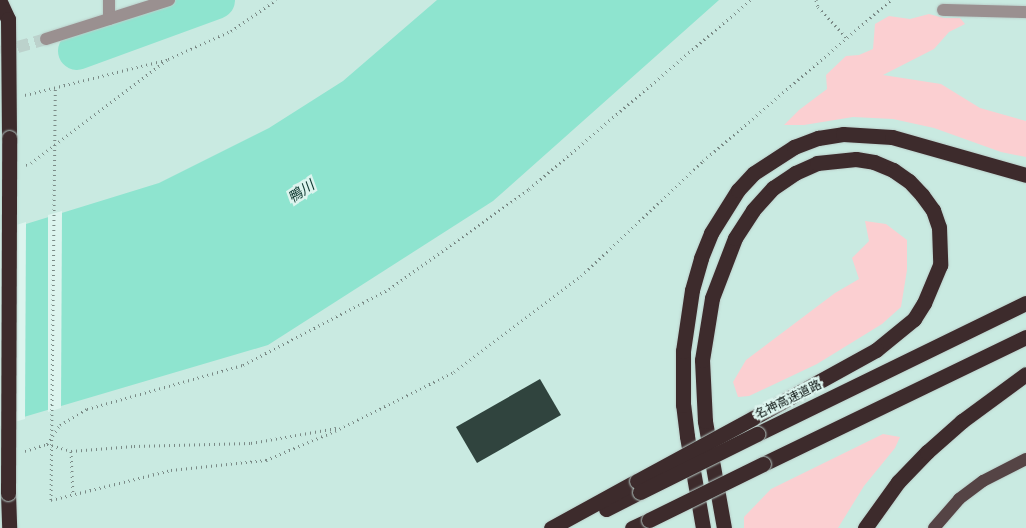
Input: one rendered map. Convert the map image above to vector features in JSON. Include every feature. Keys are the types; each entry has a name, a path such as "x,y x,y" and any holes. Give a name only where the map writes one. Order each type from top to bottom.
{"highway":[{"path":"0,2 8,19 9,528"},
{"path":"703,528 683,405 683,351 692,290 701,258 711,233 738,190 754,173 794,147 818,138 843,134 867,134 900,139 1026,175"},
{"path":"551,528 639,487 753,418 876,350 914,319 924,303 940,265 939,228 933,210 922,195 909,181 893,170 874,162 850,159 817,164 796,172 773,188 753,210 735,238 712,298 702,360 705,421 724,528"},
{"name":"名神高速道路","path":"566,528 639,487 757,434 1026,303"},
{"path":"632,528 1026,337"},
{"path":"866,528 898,482 927,452 969,416 1026,374"}],"main road":[{"path":"934,528 965,495 984,481 1026,459"}],"street":[{"path":"109,0 109,19"},
{"path":"46,39 169,0"},
{"path":"943,10 1026,12"}],"path":[{"path":"9,98 168,59 231,31 276,0"},
{"path":"47,444 60,425 86,409 244,365 389,289 529,189 750,0"},
{"path":"816,0 818,7 847,38"},
{"path":"55,88 51,500 171,470 266,460 343,427 454,372 580,276 703,161 891,0"},
{"path":"23,165 31,163 168,59"},
{"path":"19,453 47,444 71,451 134,446 251,442 343,427"},
{"path":"71,451 73,495"}],"shaded area":[{"path":"0,0 1026,0 1026,528 0,528"},
{"path":"929,14 944,18 960,18 965,24 949,32 934,49 883,75 941,84 980,108 1026,121 1026,157 1001,152 934,128 893,119 853,117 804,125 784,125 799,110 827,89 826,75 846,56 859,55 873,49 875,24 889,16 910,19"},
{"path":"865,221 886,224 907,240 907,270 901,307 882,324 817,364 749,396 738,397 733,382 746,360 835,293 859,279 852,258 869,241"},
{"path":"883,434 900,437 895,448 864,486 838,528 744,528 744,517 771,489"}],"water":[{"name":"鴨川","path":"437,0 719,0 493,201 268,345 0,424 0,232 159,183 269,128 343,81"}],"pier":[{"path":"62,211 61,408 48,412 48,215"},
{"path":"26,222 25,419 0,426 0,230"}],"building":[{"path":"540,379 561,415 477,463 456,427"}],"waterway":[{"path":"77,51 216,0"}],"tunnel":[{"path":"0,52 46,39"}]}
